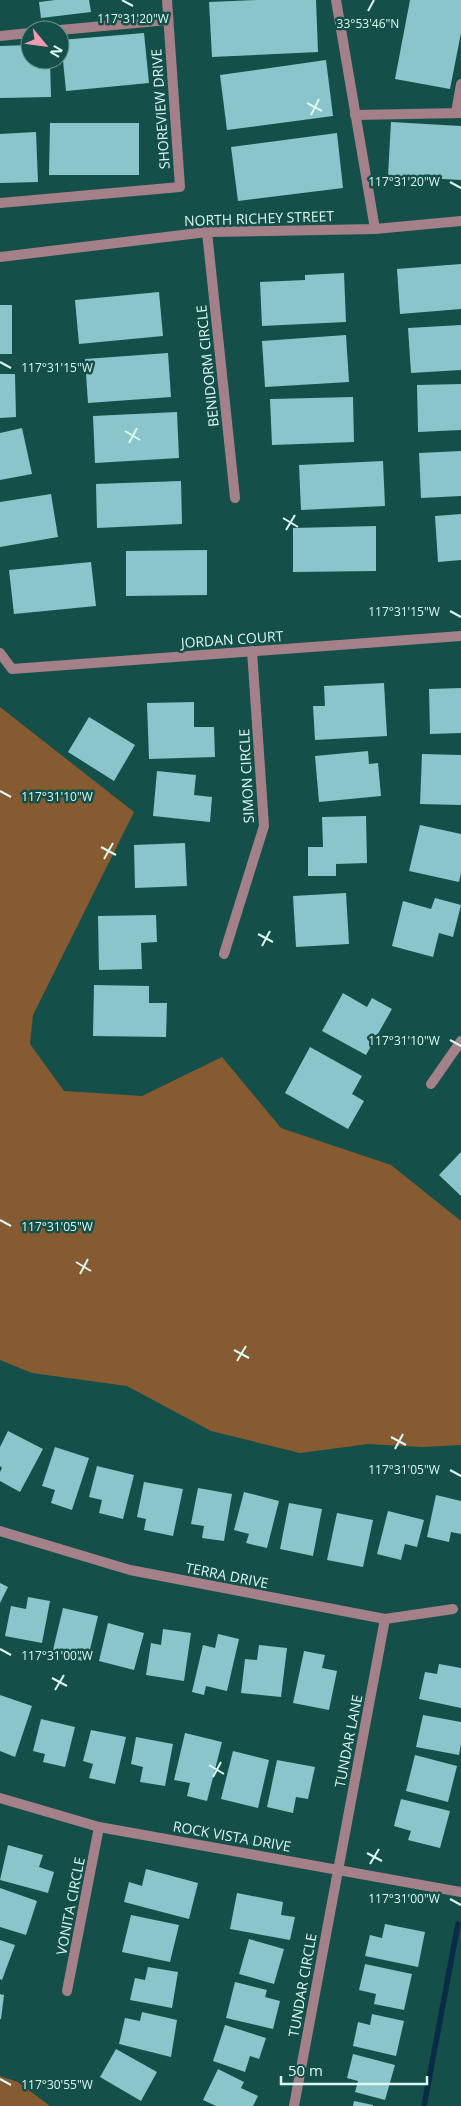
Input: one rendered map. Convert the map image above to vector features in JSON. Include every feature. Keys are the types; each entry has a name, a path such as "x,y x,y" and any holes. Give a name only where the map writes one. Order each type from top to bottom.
{"street":[{"name":"SHOREVIEW DRIVE","path":"0,203 180,186 167,0"},
{"path":"336,0 375,229"},
{"path":"70,29 168,20"},
{"path":"0,36 20,34"},
{"path":"355,115 458,113 461,84"},
{"name":"NORTH RICHEY STREET","path":"0,258 207,232 375,229 461,221"},
{"name":"BENIDORM CIRCLE","path":"207,232 235,498"},
{"name":"JORDAN COURT","path":"0,653 12,669 461,636"},
{"name":"SIMON CIRCLE","path":"224,954 264,826 252,651"},
{"path":"431,1084 461,1041"},
{"name":"TERRA DRIVE","path":"0,1531 130,1570 385,1620 453,1609"},
{"name":"TUNDAR LANE","path":"339,1869 342,1841 385,1620"},
{"name":"ROCK VISTA DRIVE","path":"0,1798 99,1826 461,1892"},
{"name":"VONITA CIRCLE","path":"67,1991 99,1826"},
{"name":"TUNDAR CIRCLE","path":"294,2106 339,1869"}],"shaded area":[{"path":"0,707 134,812 33,1015 30,1044 64,1091 142,1096 222,1057 281,1128 391,1165 461,1221 461,1445 422,1447 368,1444 300,1453 211,1431 127,1386 32,1373 0,1360"},
{"path":"0,2076 18,2082 50,2106 0,2106"}],"building":[{"path":"89,0 91,12 41,18 39,2"},
{"path":"316,0 318,52 212,57 209,2"},
{"path":"410,0 461,0 461,33 450,89 395,79"},
{"path":"144,33 149,83 66,91 64,70 70,70 70,39"},
{"path":"20,45 20,70 50,70 51,97 0,98 0,46"},
{"path":"326,60 333,116 227,130 220,75"},
{"path":"391,122 461,126 461,180 388,176"},
{"path":"50,123 139,123 139,175 49,175"},
{"path":"36,132 38,182 0,183 0,134"},
{"path":"337,133 343,188 238,201 231,147"},
{"path":"461,264 461,309 400,314 397,269"},
{"path":"344,273 346,322 262,326 260,282 305,280 305,275"},
{"path":"159,292 163,336 79,344 75,300"},
{"path":"0,305 12,305 12,354 0,354"},
{"path":"461,325 461,370 411,373 408,328"},
{"path":"346,335 349,382 265,387 262,341"},
{"path":"168,353 171,397 88,403 85,359"},
{"path":"0,374 15,374 16,417 0,418"},
{"path":"461,384 461,430 418,432 417,385"},
{"path":"353,397 354,442 272,445 270,399"},
{"path":"177,412 179,458 95,463 93,416"},
{"path":"22,428 32,474 0,480 0,433"},
{"path":"461,451 461,496 421,498 419,453"},
{"path":"383,461 385,506 301,510 299,465"},
{"path":"181,481 182,524 97,528 96,484"},
{"path":"51,494 58,537 0,547 0,502"},
{"path":"461,514 461,560 438,562 435,516"},
{"path":"376,526 376,571 293,572 293,528"},
{"path":"207,550 207,595 126,596 126,551"},
{"path":"91,562 96,606 14,614 9,570"},
{"path":"384,683 387,736 315,740 313,706 325,706 324,686"},
{"path":"461,688 461,733 430,734 429,689"},
{"path":"194,702 194,727 214,727 215,757 149,759 147,703"},
{"path":"89,717 135,745 114,781 68,752"},
{"path":"368,751 369,764 378,763 381,796 319,802 315,756"},
{"path":"422,754 461,755 461,805 420,804"},
{"path":"157,771 196,775 194,795 212,797 210,822 153,816"},
{"path":"366,816 367,863 336,864 336,876 308,876 308,847 323,847 322,817"},
{"path":"420,825 461,834 461,873 459,882 409,871"},
{"path":"185,843 187,886 135,888 134,845"},
{"path":"346,893 349,944 296,947 293,896"},
{"path":"435,898 461,905 453,937 439,933 433,957 392,946 403,901 431,909"},
{"path":"156,915 157,942 141,943 142,969 99,970 98,916"},
{"path":"94,985 149,986 149,1003 167,1003 166,1037 93,1036"},
{"path":"343,993 367,1007 372,998 392,1009 366,1055 322,1031"},
{"path":"310,1047 362,1076 352,1094 364,1101 348,1129 285,1093"},
{"path":"461,1152 461,1196 439,1175"},
{"path":"8,1431 43,1449 20,1492 0,1481 2,1468 0,1466 0,1447"},
{"path":"55,1447 89,1458 72,1510 51,1503 55,1490 42,1486"},
{"path":"97,1466 134,1475 123,1519 99,1513 102,1500 89,1497"},
{"path":"144,1482 183,1489 173,1536 144,1530 146,1519 137,1517"},
{"path":"198,1488 232,1494 224,1541 202,1538 204,1526 191,1524"},
{"path":"244,1492 279,1501 267,1548 246,1543 249,1534 234,1530"},
{"path":"436,1495 461,1501 461,1534 451,1532 449,1542 427,1537"},
{"path":"289,1503 322,1509 313,1556 280,1549"},
{"path":"388,1511 424,1520 417,1547 405,1544 401,1560 377,1554"},
{"path":"337,1513 373,1520 363,1567 327,1560"},
{"path":"0,1583 8,1587 0,1603"},
{"path":"28,1597 50,1601 42,1643 5,1636 11,1606 26,1609"},
{"path":"63,1608 98,1616 87,1662 52,1654"},
{"path":"108,1623 144,1633 134,1670 99,1661"},
{"path":"163,1629 191,1633 184,1681 146,1675 151,1643 161,1645"},
{"path":"218,1634 239,1639 227,1691 206,1686 204,1695 192,1692 203,1645 215,1648"},
{"path":"259,1645 287,1648 281,1697 241,1693 245,1659 257,1660"},
{"path":"304,1651 325,1655 322,1668 337,1671 329,1710 293,1703"},
{"path":"439,1664 461,1668 461,1708 419,1699 425,1672 437,1674"},
{"path":"0,1695 32,1706 15,1757 0,1751"},
{"path":"423,1715 461,1722 459,1755 416,1747"},
{"path":"41,1719 75,1727 65,1767 43,1762 45,1754 33,1751"},
{"path":"91,1730 126,1737 115,1784 89,1778 93,1764 83,1761"},
{"path":"185,1733 222,1742 207,1801 187,1796 190,1783 174,1780"},
{"path":"136,1737 173,1744 165,1786 140,1782 143,1767 131,1764"},
{"path":"233,1751 269,1760 258,1808 221,1799"},
{"path":"415,1755 457,1766 448,1802 406,1791"},
{"path":"277,1760 315,1767 308,1799 296,1797 293,1813 267,1807"},
{"path":"401,1799 450,1811 440,1848 408,1840 411,1831 394,1826"},
{"path":"8,1845 43,1855 39,1867 54,1872 48,1893 0,1880"},
{"path":"146,1869 198,1883 189,1919 124,1902 129,1882 142,1886"},
{"path":"0,1888 37,1901 26,1935 0,1927"},
{"path":"237,1893 283,1902 281,1915 295,1917 290,1940 230,1929"},
{"path":"131,1915 179,1925 170,1962 122,1952"},
{"path":"385,1924 425,1932 418,1967 365,1956 370,1935 382,1938"},
{"path":"249,1939 284,1949 274,1984 239,1974"},
{"path":"0,1940 15,1945 2,1980 0,1979"},
{"path":"365,1964 412,1974 404,2010 374,2004 376,1994 359,1990"},
{"path":"148,1967 178,1972 172,2008 130,2000 135,1978 145,1980"},
{"path":"235,1982 267,1990 265,1997 280,2001 273,2029 226,2018"},
{"path":"0,1994 4,1995 1,2019 0,2019"},
{"path":"142,2012 177,2020 171,2057 119,2044 125,2018 140,2021"},
{"path":"372,2014 404,2021 396,2056 353,2046 358,2022 370,2025"},
{"path":"225,2025 266,2038 259,2059 250,2056 245,2072 213,2061"},
{"path":"116,2049 157,2072 141,2101 100,2077"},
{"path":"353,2054 395,2065 385,2100 355,2092 358,2081 347,2078"},
{"path":"218,2069 244,2082 241,2088 258,2096 253,2106 216,2106 203,2100"},
{"path":"354,2101 373,2105 373,2106 353,2106"}],"waterway":[{"path":"424,2106 458,1924"}]}
